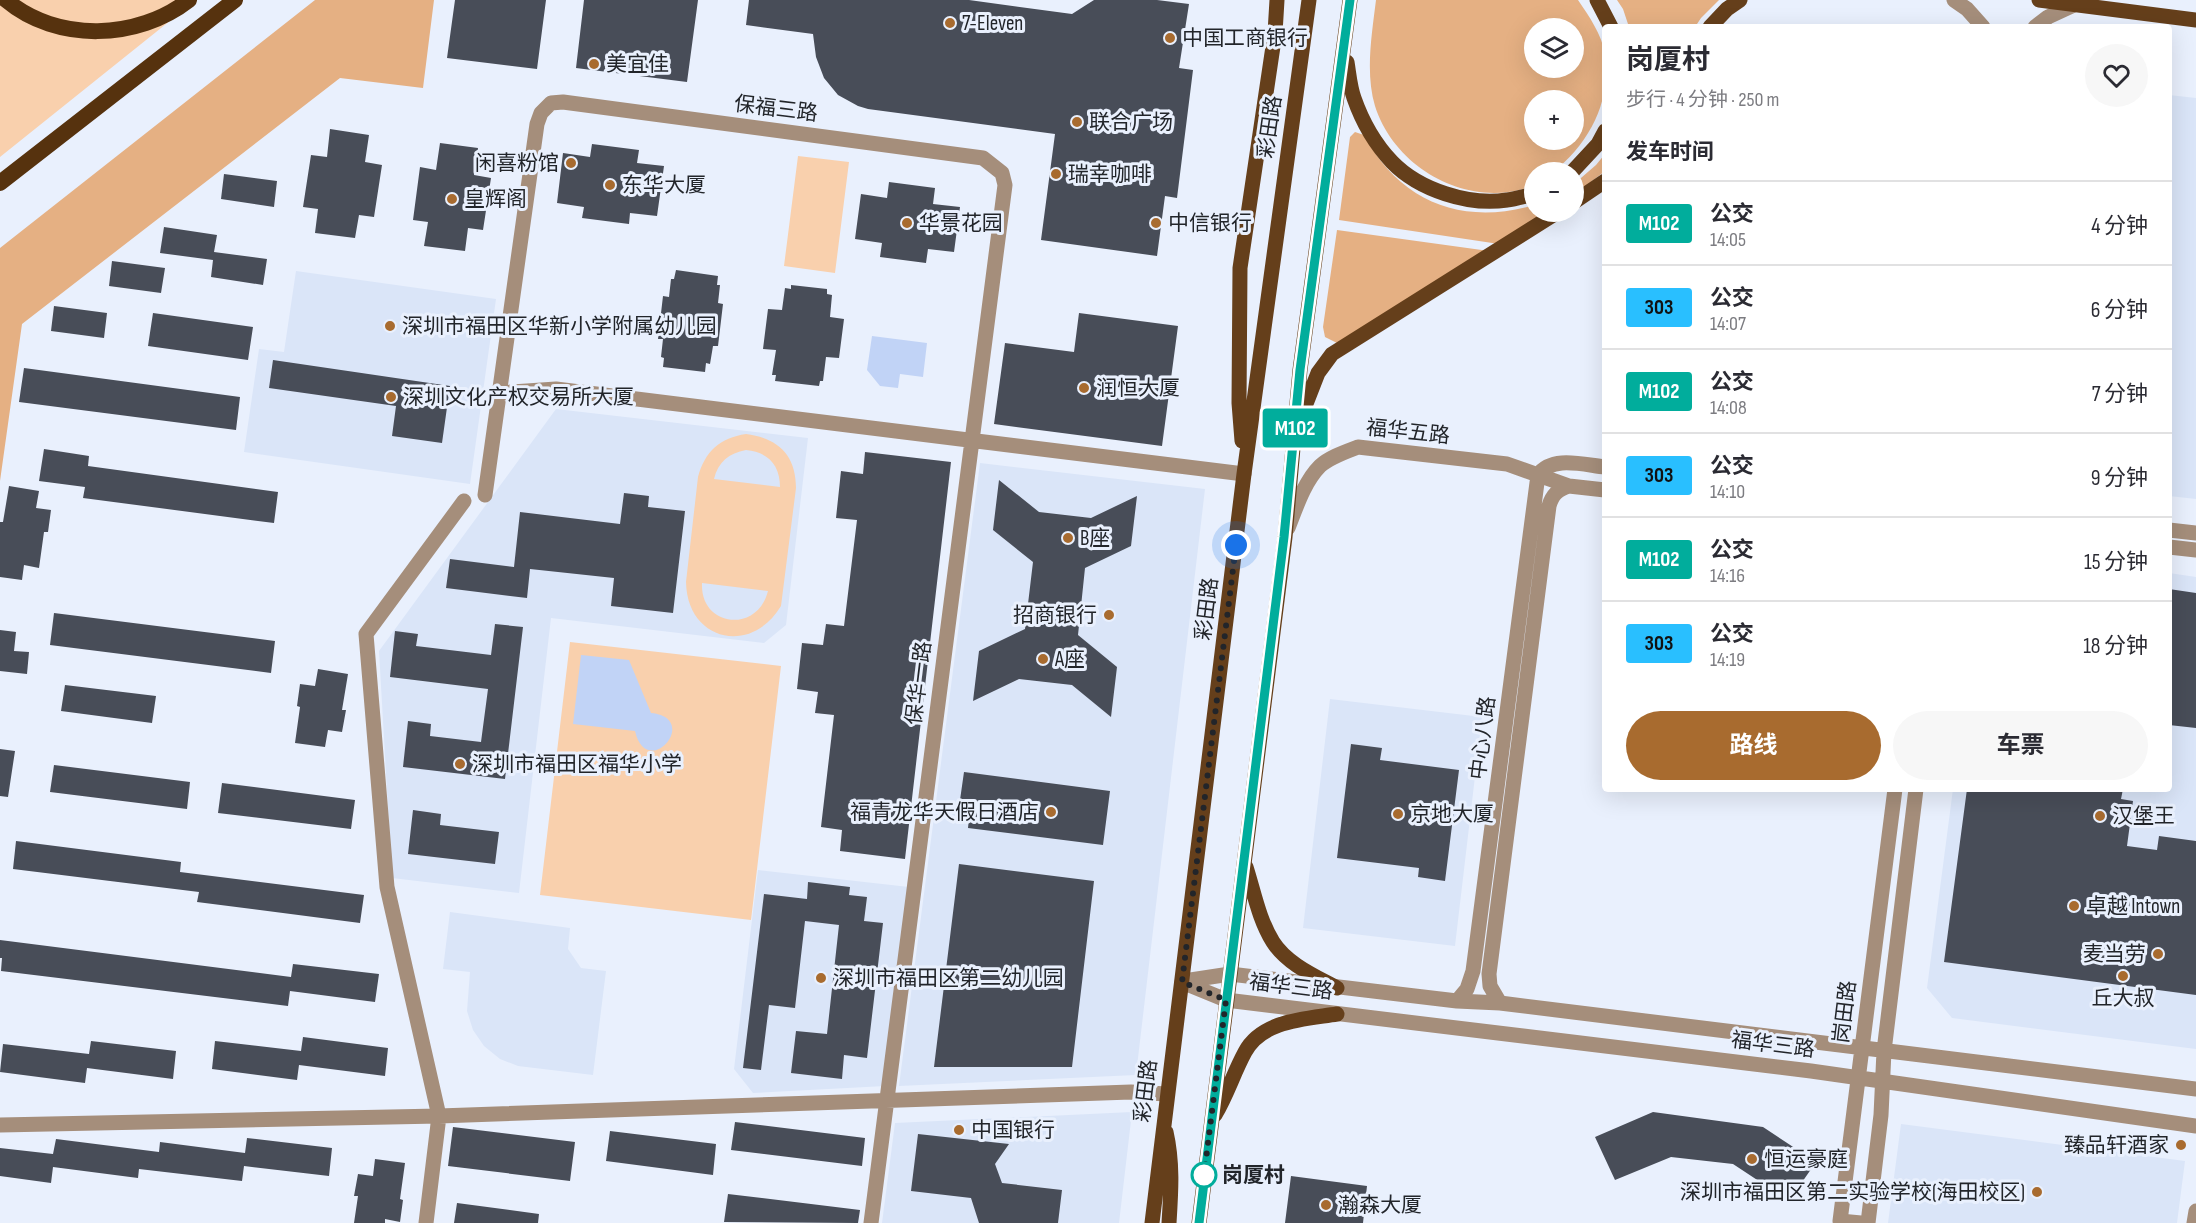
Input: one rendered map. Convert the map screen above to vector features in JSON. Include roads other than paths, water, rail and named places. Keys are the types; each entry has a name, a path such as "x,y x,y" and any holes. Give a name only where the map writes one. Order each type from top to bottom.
{"highway":[{"path":"6,0 38,20 65,28 93,31 122,30 146,24 171,14 189,0"},
{"path":"0,183 235,0"}],"main road":[{"path":"1244,474 1239,403 1240,268 1275,33 1277,0"},
{"path":"1597,0 1609,24"},
{"path":"1713,24 1727,9 1740,0"},
{"path":"2039,0 2196,20"},
{"name":"彩田路","path":"1152,1223 1244,474 1308,4"},
{"path":"1199,1223 1284,537 1300,370 1349,7"},
{"path":"1344,47 1353,96 1363,121 1376,143 1393,163 1418,181 1448,195 1475,201 1506,201 1524,196"},
{"path":"1581,162 1602,137"},
{"path":"1584,195 1602,183"},
{"path":"1295,434 1318,373 1332,354 1541,222"},
{"path":"1244,862 1264,924 1274,944 1305,971 1337,988"},
{"path":"1211,1123 1227,1094 1246,1050 1255,1040 1280,1024 1337,1014"},
{"path":"1163,1121 1171,1151 1169,1223"}],"street":[{"path":"1956,1 1980,24"},
{"path":"2039,24 2074,4"},
{"name":"保福三路","path":"499,393 537,124 542,112 551,103 563,102 983,158"},
{"name":"保华一路","path":"872,1223 1005,185 1002,173 983,158"},
{"path":"485,495 499,393 556,389 1244,474"},
{"name":"福华五路","path":"1284,537 1298,501 1320,466 1358,447 1507,464 1569,486 1602,490"},
{"path":"1539,475 1544,467 1552,463 1602,467"},
{"name":"中心八路","path":"1457,1001 1467,989 1473,971 1539,475"},
{"name":"中心八路","path":"1500,1003 1490,986 1489,974 1549,506 1556,492 1569,486"},
{"path":"426,1223 439,1116 387,887 366,634 464,501"},
{"path":"2172,530 2196,533"},
{"path":"2172,547 2196,550"},
{"name":"岗田路","path":"1861,1223 1840,1221 1895,792"},
{"name":"岗田路","path":"1868,1223 1884,1082 1884,1051 1916,792"},
{"name":"福华三路","path":"1182,982 1230,974 1457,1001 1500,1003 2196,1089"},
{"name":"福华三路","path":"1182,982 1226,1000 1858,1078 2196,1126"},
{"path":"0,1125 439,1116 1131,1092 1167,1094"},
{"path":"2194,1223 2196,1211"}],"water":[{"path":"872,336 927,343 923,377 900,374 898,388 880,386 867,370"},
{"path":"581,655 629,660 651,713 665,717 672,725 672,734 667,743 659,749 650,750 641,745 635,731 573,724"}],"place":[{"name":"7-Eleven","path":"950,23"},
{"name":"中国工商银行","path":"1170,38"},
{"name":"美宜佳","path":"594,64"},
{"name":"联合广场","path":"1077,122"},
{"name":"闲喜粉馆","path":"571,163"},
{"name":"瑞幸咖啡","path":"1056,174"},
{"name":"东华大厦","path":"610,185"},
{"name":"皇辉阁","path":"452,199"},
{"name":"华景花园","path":"907,223"},
{"name":"中信银行","path":"1156,223"},
{"name":"深圳市福田区华新小学附属幼儿园","path":"390,326"},
{"name":"润恒大厦","path":"1084,388"},
{"name":"深圳文化产权交易所大厦","path":"391,397"},
{"name":"B座","path":"1068,538"},
{"name":"招商银行","path":"1109,615"},
{"name":"A座","path":"1043,659"},
{"name":"深圳市福田区福华小学","path":"460,764"},
{"name":"福青龙华天假日酒店","path":"1051,812"},
{"name":"京地大厦","path":"1398,814"},
{"name":"汉堡王","path":"2100,816"},
{"name":"卓越 Intown","path":"2074,906"},
{"name":"麦当劳","path":"2158,954"},
{"name":"丘大叔","path":"2123,976"},
{"name":"深圳市福田区第二幼儿园","path":"821,978"},
{"name":"中国银行","path":"959,1130"},
{"name":"臻品轩酒家","path":"2181,1145"},
{"name":"恒运豪庭","path":"1752,1159"},
{"name":"岗厦村","path":"1204,1175"},
{"name":"深圳市福田区第二实验学校(海田校区)","path":"2037,1192"},
{"name":"瀚森大厦","path":"1326,1205"}]}
